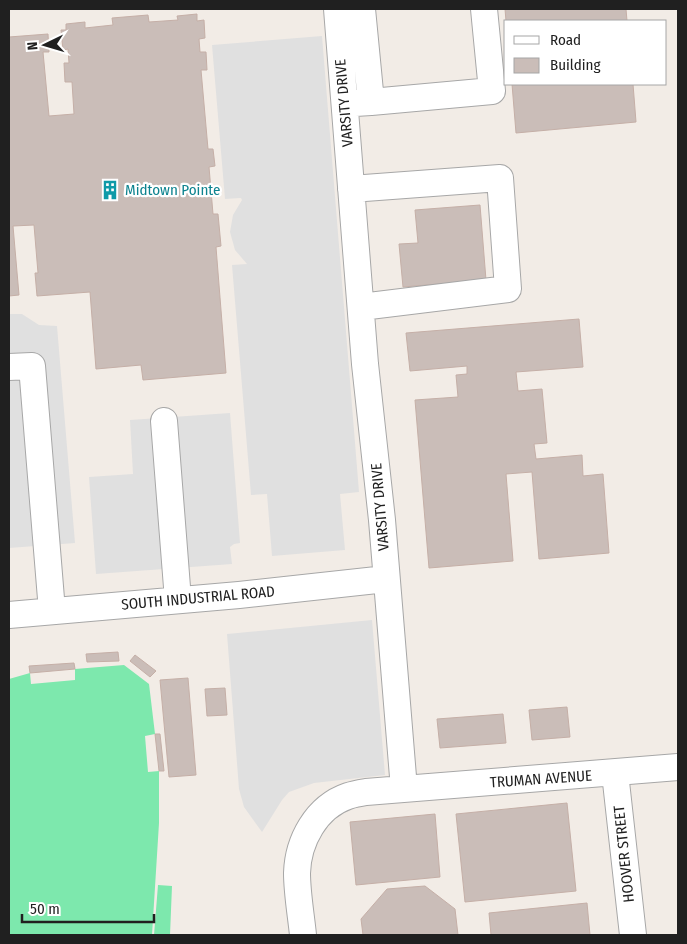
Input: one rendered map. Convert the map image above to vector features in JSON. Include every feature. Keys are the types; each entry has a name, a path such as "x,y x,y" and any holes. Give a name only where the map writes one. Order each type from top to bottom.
{"street":[{"name":"VARSITY DRIVE","path":"337,9 365,364 382,520 404,789"},
{"path":"362,9 372,102"},
{"path":"344,104 492,91 484,9"},
{"path":"351,189 500,178 508,289 361,307"},
{"path":"9,367 32,366 52,611"},
{"path":"164,421 178,600"},
{"name":"SOUTH INDUSTRIAL ROAD","path":"9,615 386,579"},
{"name":"TRUMAN AVENUE","path":"404,789 678,767"},
{"name":"HOOVER STREET","path":"616,773 633,935"},
{"path":"291,935 289,919 300,851 309,829 326,808 346,797 366,792 404,789"},
{"path":"297,874 303,935"},
{"path":"297,874 313,916 315,935"}],"green space":[{"path":"124,665 149,684 155,734 145,736 148,772 159,771 159,823 152,935 9,935 9,679 30,673 31,684 75,680 75,669"},
{"path":"158,885 172,886 170,935 154,935"}],"shaded area":[{"path":"322,36 359,492 340,494 345,550 272,556 267,494 251,495 232,265 247,264 235,250 230,232 233,215 242,200 241,198 225,199 212,45"},
{"path":"9,314 22,314 39,325 57,326 75,543 9,548"},
{"path":"230,413 240,543 230,547 232,564 96,574 89,477 133,474 130,420"},
{"path":"372,620 385,775 314,783 289,792 262,832 244,807 239,789 227,634"}],"building":[{"path":"505,9 626,9 627,20 506,20"},
{"name":"Midtown Pointe","path":"197,14 197,21 204,20 205,38 199,39 200,52 206,52 207,70 201,70 208,149 213,149 215,166 209,167 213,214 218,214 221,246 216,247 226,373 143,380 141,365 96,369 90,292 37,296 35,273 38,273 34,225 13,226 19,295 9,296 9,37 48,34 49,52 43,52 49,116 74,114 72,82 65,82 64,63 69,63 68,49 63,50 61,30 66,30 66,24 85,22 85,28 113,25 112,18 148,15 149,22 178,20 177,16"},
{"path":"512,85 633,85 636,122 516,133"},
{"path":"480,205 486,280 403,287 399,244 418,243 415,210"},
{"path":"579,319 583,367 516,372 518,391 542,389 547,443 534,444 536,459 582,455 583,476 603,474 609,553 539,559 532,472 506,474 513,561 429,568 415,400 458,397 456,375 467,374 467,366 410,371 406,333"},
{"path":"118,652 119,661 87,662 86,654"},
{"path":"135,655 156,671 150,677 130,661"},
{"path":"74,663 75,669 30,673 29,666"},
{"path":"188,678 196,775 169,777 160,680"},
{"path":"225,688 227,715 207,716 205,689"},
{"path":"567,707 570,737 532,740 529,710"},
{"path":"503,714 506,743 440,748 437,719"},
{"path":"155,734 160,734 164,771 159,771"},
{"path":"567,803 576,891 465,902 456,814"},
{"path":"435,814 440,877 356,885 350,822"},
{"path":"425,886 455,909 458,935 363,935 361,919 387,889"},
{"path":"587,903 590,935 491,935 489,913"}],"place":[{"name":"Midtown Pointe","path":"110,190"}]}
